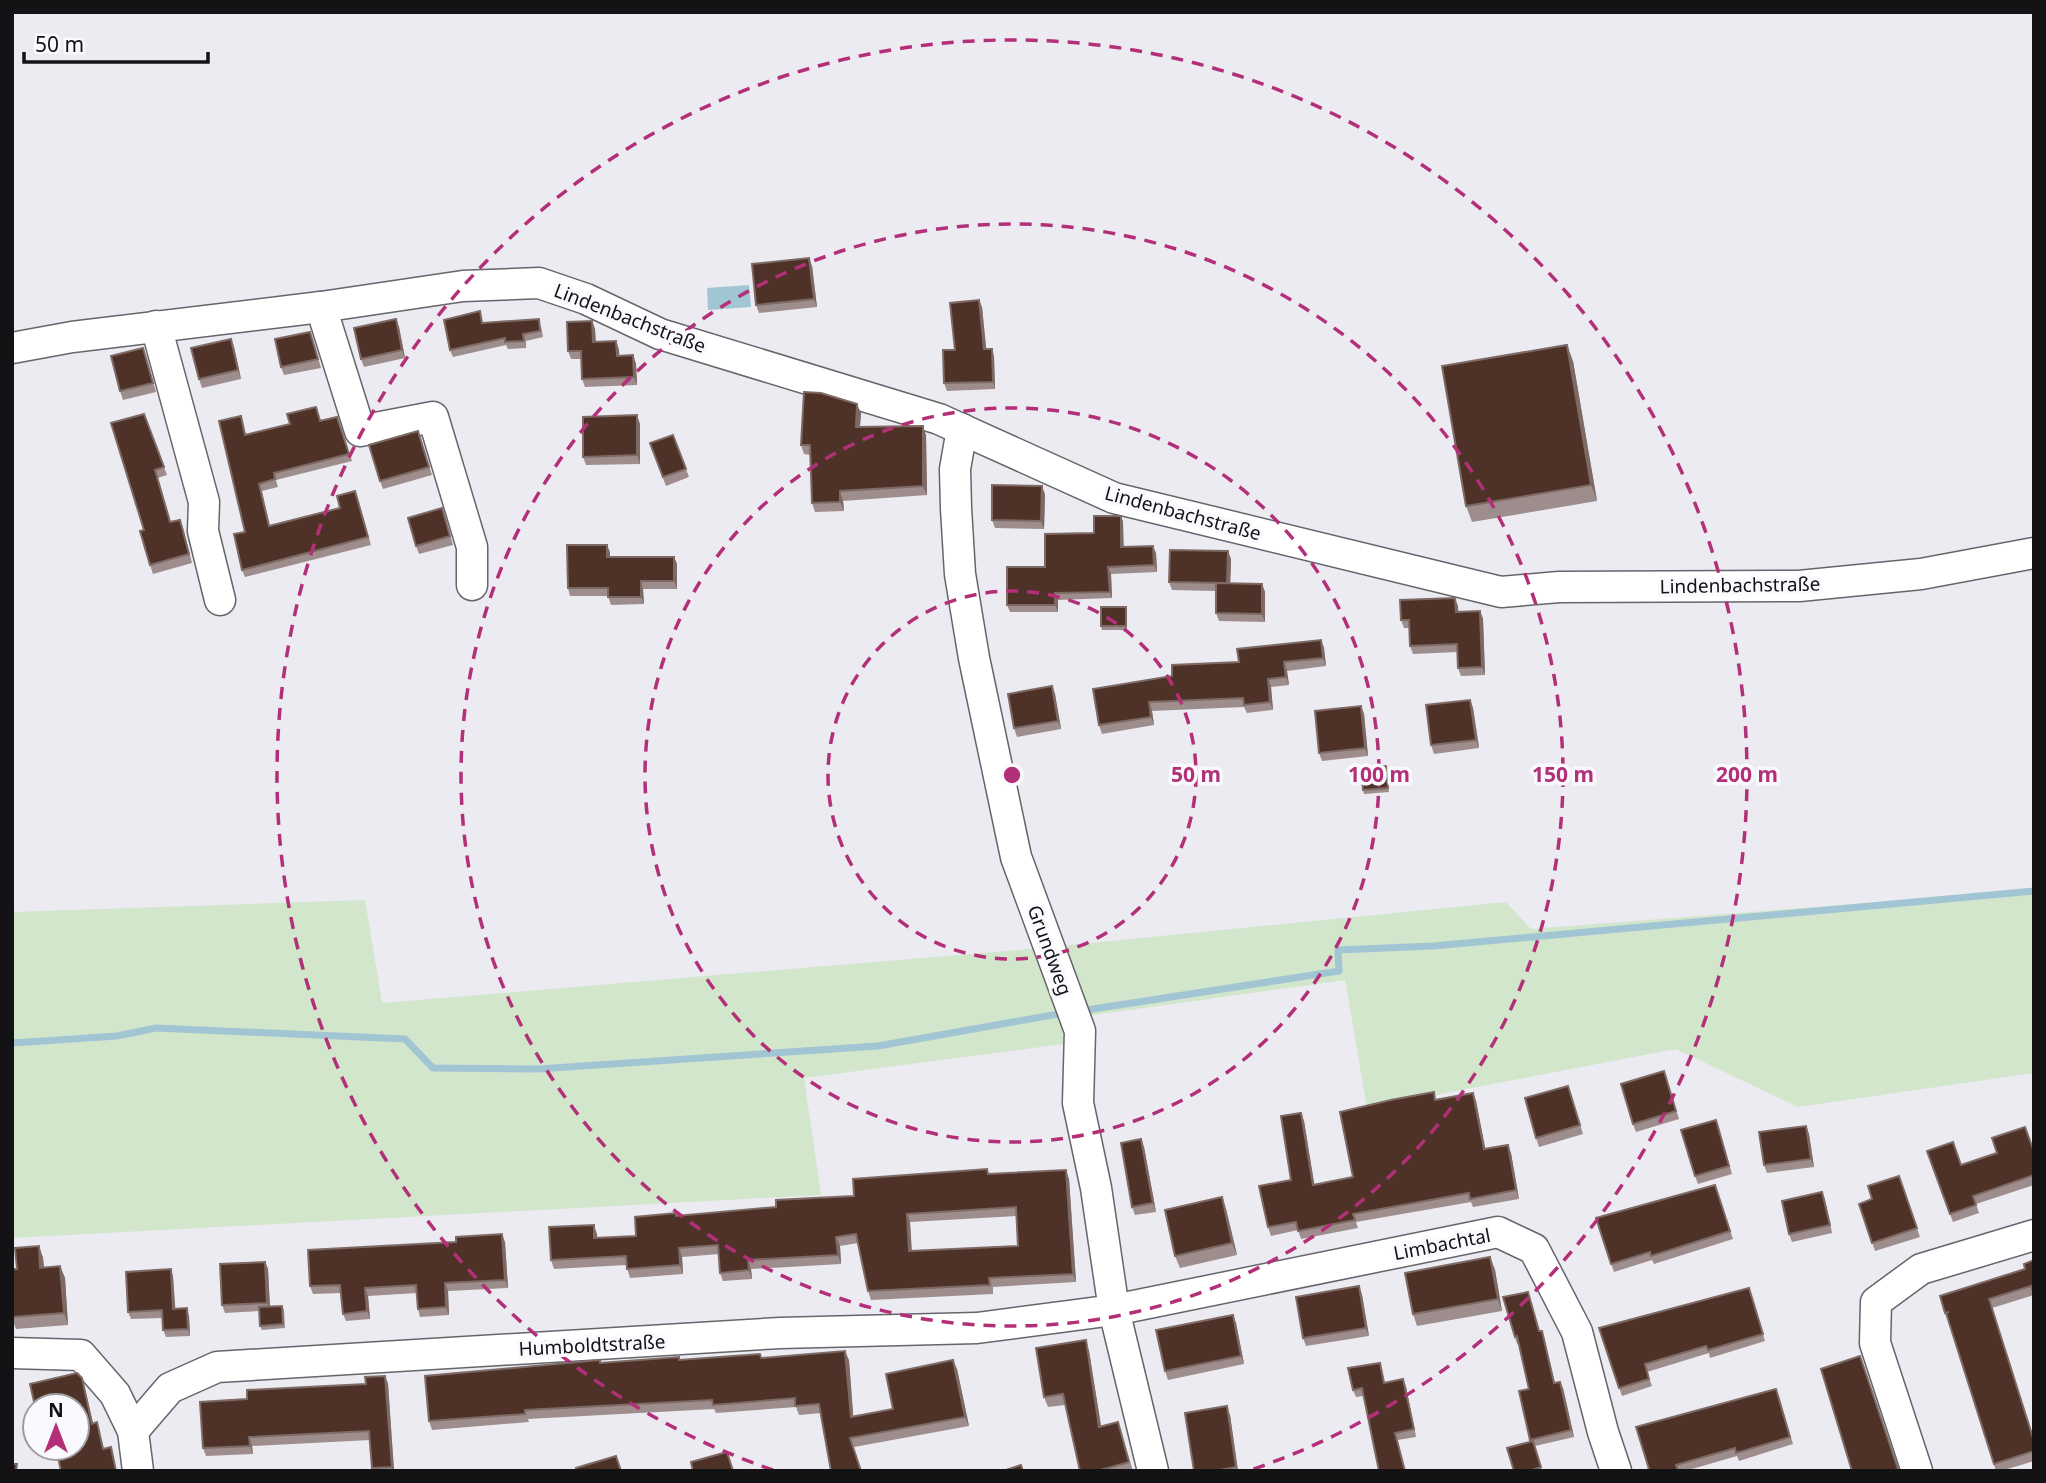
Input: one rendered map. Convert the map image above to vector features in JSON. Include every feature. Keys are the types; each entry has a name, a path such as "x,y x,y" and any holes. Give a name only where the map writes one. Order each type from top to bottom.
{"street":[{"name":"Lindenbachstraße","path":"12,348 156,326 321,307 463,286 539,284 586,299 660,334 939,419 1114,498 1501,592 1559,587 1799,586 1921,574 2034,553"},
{"path":"321,307 360,430 433,417 472,547 472,585"},
{"path":"156,326 204,502 203,531 220,600"},
{"name":"Grundweg","path":"962,429 955,469 960,574 965,610 1016,858 1080,1031 1078,1103 1096,1188 1114,1310 1153,1471"},
{"name":"Limbachtal","path":"1114,1310 1498,1232 1534,1249 1577,1332 1616,1471"},
{"path":"1917,1471 1875,1343 1876,1302 1921,1269 2034,1235"},
{"name":"Humboldtstraße","path":"133,1431 170,1388 217,1367 780,1333 977,1328 1114,1310"},
{"path":"12,1353 81,1354 115,1394 133,1431 138,1471"}],"green space":[{"path":"2034,890 2034,1073 1798,1107 1676,1049 1367,1108 1345,980 1086,1016 1087,1041 804,1078 821,1195 12,1238 12,912 365,900 382,1003 1029,949 1506,902 1531,929"}],"water":[{"path":"749,285 751,307 708,310 707,288"}],"building":[{"path":"809,258 814,299 756,305 752,264"},
{"path":"979,300 984,349 992,349 993,382 944,383 943,350 955,350 950,303"},
{"path":"480,311 482,323 539,319 540,331 523,334 524,341 505,342 505,338 450,350 444,320"},
{"path":"396,319 402,350 361,359 354,328"},
{"path":"592,321 593,342 616,341 617,356 633,355 634,377 582,379 581,351 568,351 567,322"},
{"path":"310,332 318,359 281,367 275,339"},
{"path":"231,339 238,370 199,379 191,348"},
{"path":"1567,345 1591,485 1466,506 1442,366"},
{"path":"143,348 153,383 120,391 111,356"},
{"path":"804,392 821,393 857,404 856,427 923,426 923,486 840,491 840,502 812,503 810,445 801,445"},
{"path":"316,407 320,421 337,417 349,454 274,473 275,479 259,484 269,526 340,508 337,496 355,491 368,537 242,570 234,534 245,532 219,421 241,416 245,435 290,424 287,414"},
{"path":"144,414 164,467 155,470 170,522 180,520 189,554 150,565 140,531 144,530 111,423"},
{"path":"637,415 637,455 583,457 583,417"},
{"path":"418,431 429,467 380,481 369,445"},
{"path":"673,435 686,469 663,477 650,443"},
{"path":"992,485 1042,486 1041,521 992,520"},
{"path":"442,508 450,536 416,546 408,518"},
{"path":"1094,516 1121,516 1121,547 1153,546 1154,565 1108,567 1110,592 1055,593 1055,605 1007,605 1007,567 1045,567 1045,534 1094,533"},
{"path":"567,545 607,545 607,557 674,557 674,581 641,581 641,597 608,597 608,588 568,588"},
{"path":"1170,550 1228,551 1227,583 1169,582"},
{"path":"1216,583 1262,584 1262,614 1216,613"},
{"path":"1455,598 1456,612 1480,611 1482,667 1458,668 1457,644 1410,646 1409,620 1401,620 1400,600"},
{"path":"1101,607 1126,607 1126,626 1101,626"},
{"path":"1321,640 1323,658 1284,662 1286,677 1268,679 1270,702 1244,705 1243,698 1149,702 1151,717 1099,725 1093,689 1172,676 1172,665 1239,662 1237,649"},
{"path":"1052,686 1058,721 1014,728 1008,694"},
{"path":"1470,700 1476,740 1431,745 1426,705"},
{"path":"1361,706 1365,748 1319,753 1315,711"},
{"path":"1386,766 1388,788 1363,790 1361,768"},
{"path":"1664,1071 1676,1111 1633,1124 1621,1084"},
{"path":"1568,1086 1580,1125 1536,1138 1525,1098"},
{"path":"1434,1092 1435,1100 1473,1093 1484,1149 1508,1145 1516,1190 1470,1199 1469,1193 1353,1214 1355,1220 1298,1231 1296,1222 1268,1227 1259,1186 1291,1180 1281,1116 1301,1113 1313,1185 1353,1177 1340,1112"},
{"path":"1716,1120 1729,1166 1695,1176 1681,1130"},
{"path":"1806,1126 1811,1159 1764,1165 1759,1132"},
{"path":"2025,1127 2034,1152 2034,1175 1973,1196 1976,1205 1950,1214 1927,1151 1953,1142 1961,1165 1997,1153 1992,1138"},
{"path":"1141,1139 1153,1203 1132,1207 1121,1143"},
{"path":"987,1169 988,1174 1066,1170 1073,1274 989,1278 990,1285 868,1291 856,1234 836,1237 838,1255 748,1260 749,1270 720,1273 718,1245 679,1248 680,1265 627,1269 626,1256 551,1260 549,1227 594,1225 594,1238 636,1236 635,1217 776,1207 776,1200 854,1196 853,1179","holes":["1016,1207 1018,1246 909,1251 907,1214"]},
{"path":"1899,1176 1917,1228 1872,1243 1859,1204 1872,1199 1868,1186"},
{"path":"1715,1185 1730,1231 1651,1256 1650,1252 1611,1264 1596,1218"},
{"path":"1822,1192 1830,1225 1789,1234 1782,1201"},
{"path":"1222,1197 1232,1243 1175,1256 1165,1210"},
{"path":"502,1234 505,1280 445,1283 446,1307 418,1309 416,1285 365,1288 367,1311 343,1314 340,1285 310,1286 308,1250 456,1242 456,1237"},
{"path":"39,1246 40,1268 60,1266 64,1313 12,1317 12,1269 17,1269 15,1248"},
{"path":"1490,1257 1498,1299 1413,1314 1405,1273"},
{"path":"2034,1260 2034,1294 2031,1286 1989,1299 2034,1441 2034,1451 1994,1464 1946,1313 1949,1312 1945,1313 1940,1296 2025,1269 2024,1264"},
{"path":"265,1262 267,1303 222,1305 220,1264"},
{"path":"171,1269 173,1309 187,1308 188,1329 163,1330 162,1310 128,1312 126,1272"},
{"path":"1359,1286 1366,1328 1303,1338 1296,1297"},
{"path":"1749,1288 1763,1334 1708,1350 1706,1346 1645,1364 1649,1379 1619,1388 1599,1328"},
{"path":"1528,1292 1539,1331 1542,1331 1554,1383 1560,1382 1571,1430 1530,1440 1519,1391 1529,1389 1517,1336 1515,1337 1503,1297"},
{"path":"282,1306 283,1324 260,1326 259,1307"},
{"path":"1233,1315 1241,1356 1165,1371 1156,1330"},
{"path":"1086,1340 1099,1427 1118,1422 1129,1462 1097,1471 1080,1471 1063,1394 1044,1397 1036,1348"},
{"path":"845,1351 851,1417 893,1409 886,1374 953,1360 965,1417 850,1438 861,1471 831,1471 819,1404 795,1406 795,1398 713,1405 712,1400 525,1410 525,1414 429,1421 425,1376 600,1360 600,1363 760,1354 761,1358"},
{"path":"1860,1356 1898,1469 1852,1471 1821,1369"},
{"path":"1380,1363 1384,1383 1403,1379 1414,1429 1395,1433 1405,1471 1379,1471 1362,1388 1353,1390 1348,1368"},
{"path":"77,1373 82,1378 85,1392 32,1392 30,1384"},
{"path":"385,1376 392,1467 372,1468 369,1431 249,1437 250,1446 203,1448 200,1402 247,1399 247,1390 366,1384 365,1377"},
{"path":"1776,1389 1790,1437 1736,1453 1735,1448 1676,1465 1678,1471 1644,1471 1649,1469 1636,1427"},
{"path":"1227,1406 1236,1467 1194,1471 1185,1413"},
{"path":"91,1419 92,1424 97,1422 103,1449 111,1447 116,1471 61,1471 59,1462 91,1462"},
{"path":"1533,1441 1541,1467 1529,1471 1514,1471 1507,1448"},
{"path":"727,1452 733,1471 693,1471 691,1462"},
{"path":"616,1456 621,1471 577,1471 576,1468"},
{"path":"12,1464 17,1464 16,1471 12,1471"},
{"path":"1021,1465 1023,1471 1003,1471"}],"waterway":[{"path":"1080,1011 1339,971 1338,950 1433,946 2034,891"},
{"path":"12,1043 117,1036 156,1028 405,1039 433,1068 538,1069 878,1046 1064,1013"}]}
